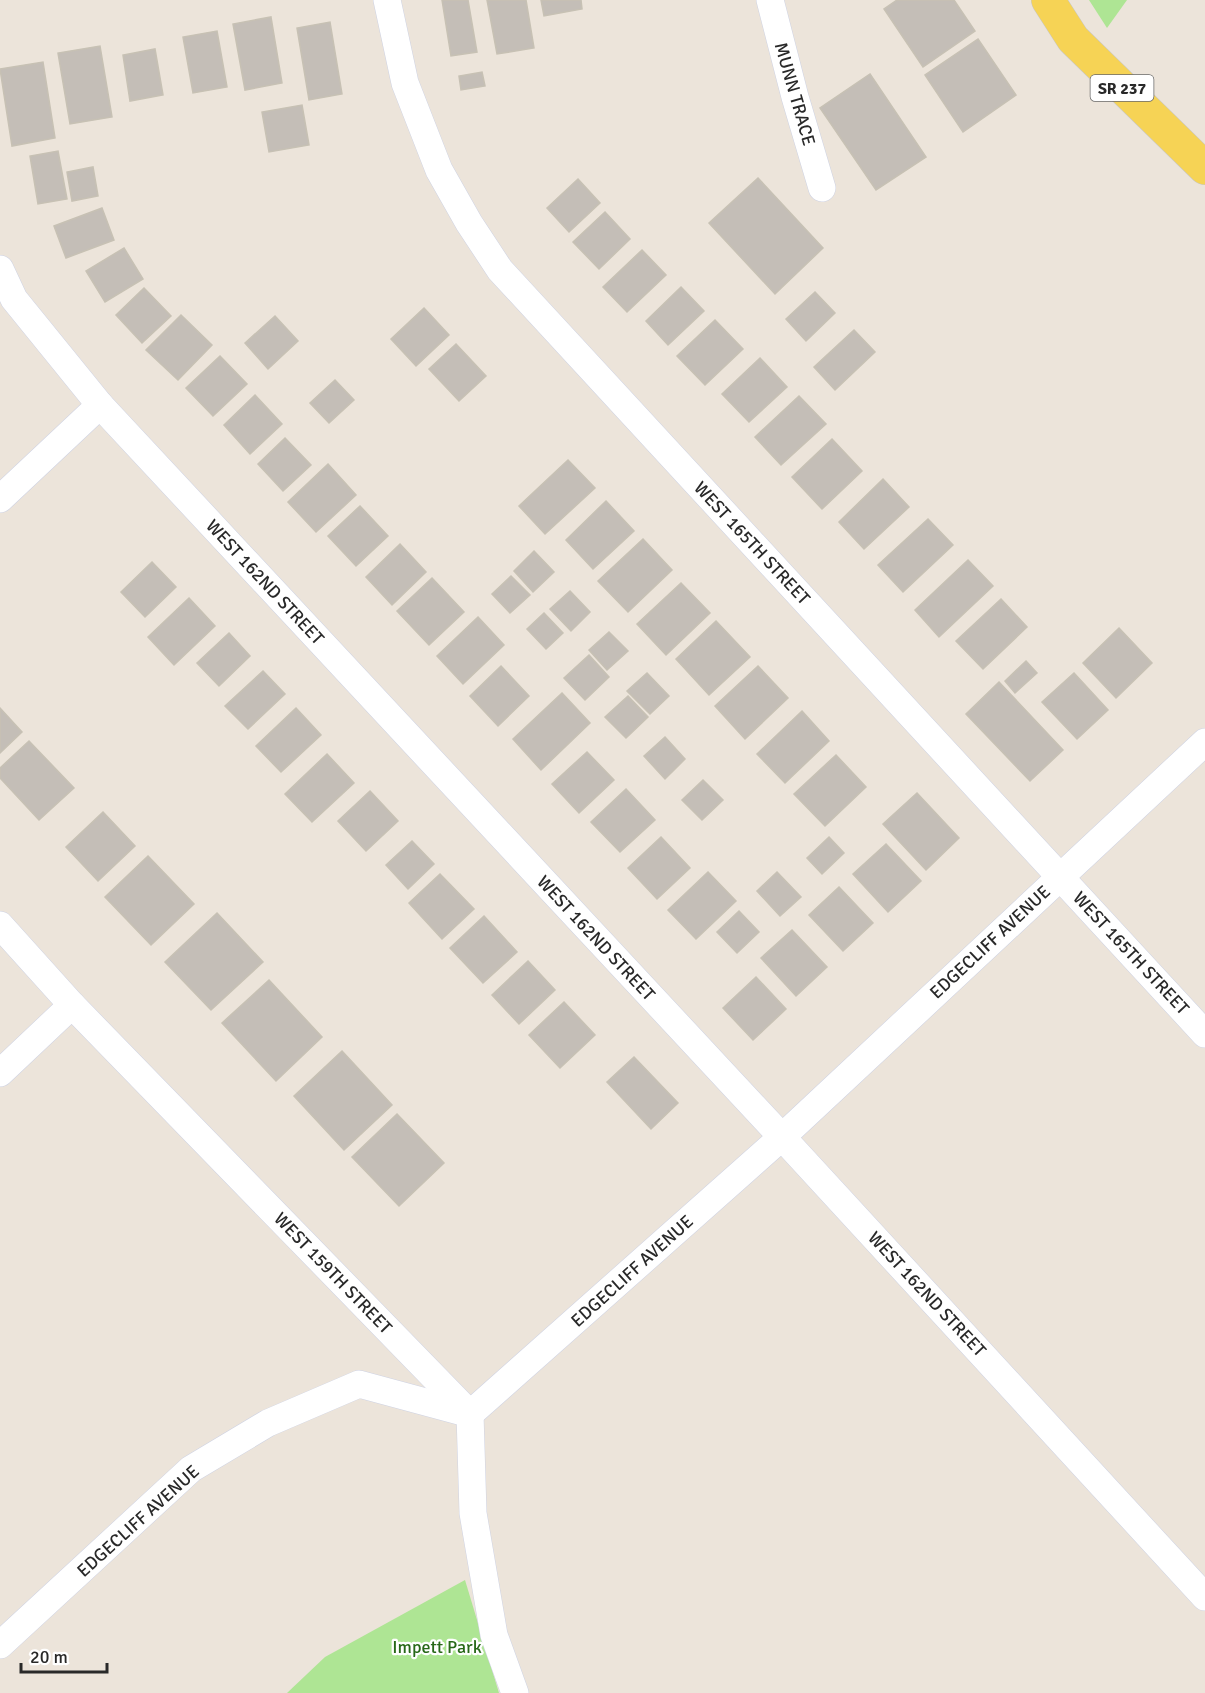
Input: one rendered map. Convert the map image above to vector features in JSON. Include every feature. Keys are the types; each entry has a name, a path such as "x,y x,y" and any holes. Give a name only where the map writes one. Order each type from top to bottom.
{"main road":[{"name":"SR 237","path":"1048,0 1072,39 1205,168"}],"street":[{"name":"WEST 165TH STREET","path":"387,0 405,83 439,170 469,224 500,270 1205,1034"},
{"name":"MUNN TRACE","path":"770,0 822,188"},
{"name":"WEST 162ND STREET","path":"0,270 14,299 100,405 782,1137 1205,1597"},
{"path":"0,500 100,405"},
{"name":"EDGECLIFF AVENUE","path":"0,1646 191,1470 268,1423 359,1384 470,1414 782,1137 1205,742"},
{"name":"WEST 159TH STREET","path":"0,925 72,1005 470,1414"},
{"path":"0,1072 72,1005"},
{"path":"470,1414 473,1513 494,1635 515,1693"}],"green space":[{"path":"1089,0 1127,0 1107,28"},
{"name":"Impett Park","path":"465,1580 499,1693 287,1693 325,1657"}],"building":[{"path":"442,0 468,0 477,52 451,56"},
{"path":"487,0 526,0 534,48 497,54"},
{"path":"541,0 581,0 582,9 544,16"},
{"path":"897,0 954,0 975,31 923,67 884,9"},
{"path":"271,17 282,83 245,90 233,24"},
{"path":"330,22 342,94 309,100 297,28"},
{"path":"217,31 227,87 193,93 183,37"},
{"path":"978,39 1016,95 963,132 925,75"},
{"path":"100,46 112,117 70,124 58,53"},
{"path":"155,49 163,95 130,101 123,55"},
{"path":"43,62 55,138 12,146 0,69"},
{"path":"482,72 485,86 461,90 459,76"},
{"path":"870,74 926,157 876,190 820,108"},
{"path":"302,105 309,145 269,152 262,112"},
{"path":"58,151 67,199 38,204 30,156"},
{"path":"93,167 98,196 72,201 67,172"},
{"path":"758,178 823,248 775,294 709,223"},
{"path":"578,179 600,203 569,232 547,208"},
{"path":"102,208 114,240 66,258 54,226"},
{"path":"605,212 630,239 599,269 573,242"},
{"path":"124,248 143,279 105,302 86,271"},
{"path":"642,250 666,275 627,312 603,287"},
{"path":"681,287 704,311 668,345 646,321"},
{"path":"144,288 171,316 142,343 116,315"},
{"path":"815,292 835,313 806,341 786,319"},
{"path":"424,308 449,335 416,366 391,339"},
{"path":"181,315 212,345 178,380 146,350"},
{"path":"275,316 298,341 268,369 245,343"},
{"path":"715,320 743,349 705,385 677,356"},
{"path":"854,330 875,352 835,390 814,367"},
{"path":"456,344 486,376 459,401 429,369"},
{"path":"220,356 247,384 213,416 186,388"},
{"path":"760,358 787,387 749,422 722,394"},
{"path":"335,380 354,400 329,423 310,403"},
{"path":"255,395 282,424 250,454 224,425"},
{"path":"799,396 826,424 781,465 755,437"},
{"path":"285,438 311,465 283,491 258,464"},
{"path":"832,439 862,471 822,509 792,477"},
{"path":"568,460 595,488 545,534 519,506"},
{"path":"328,464 356,495 316,532 288,502"},
{"path":"883,479 909,507 864,549 839,522"},
{"path":"606,501 634,531 593,569 566,540"},
{"path":"360,506 388,536 356,566 328,536"},
{"path":"928,519 953,545 903,592 878,565"},
{"path":"643,539 672,570 628,612 598,581"},
{"path":"400,544 426,572 392,605 366,577"},
{"path":"534,551 554,572 533,592 514,571"},
{"path":"968,560 993,586 939,637 915,610"},
{"path":"152,562 176,587 145,617 121,592"},
{"path":"511,576 530,595 510,613 492,594"},
{"path":"432,578 464,612 429,645 397,611"},
{"path":"681,583 710,613 666,655 637,624"},
{"path":"570,591 590,612 571,631 550,609"},
{"path":"189,598 215,626 174,665 148,637"},
{"path":"1001,599 1027,627 983,669 956,641"},
{"path":"544,613 563,633 546,649 527,629"},
{"path":"478,617 504,645 463,684 437,656"},
{"path":"716,621 750,657 709,695 676,659"},
{"path":"1119,628 1152,663 1116,698 1083,663"},
{"path":"609,632 628,651 607,670 589,650"},
{"path":"229,633 250,656 219,686 197,663"},
{"path":"589,655 609,677 585,700 564,678"},
{"path":"1026,661 1037,673 1015,693 1005,681"},
{"path":"501,666 529,696 498,726 470,696"},
{"path":"758,666 788,698 745,739 715,706"},
{"path":"263,671 285,694 248,729 225,706"},
{"path":"647,673 669,696 650,714 627,691"},
{"path":"1074,673 1108,710 1077,739 1042,702"},
{"path":"999,682 1063,750 1030,781 966,714"},
{"path":"562,693 590,723 541,770 513,739"},
{"path":"628,696 648,717 626,738 605,717"},
{"path":"0,708 22,732 0,753"},
{"path":"296,708 321,735 281,772 256,746"},
{"path":"802,711 829,741 785,783 757,754"},
{"path":"665,737 685,759 665,779 644,756"},
{"path":"29,741 74,788 39,820 0,778 0,768"},
{"path":"587,752 614,780 579,813 552,784"},
{"path":"327,754 354,783 312,822 285,794"},
{"path":"836,755 866,787 825,826 794,794"},
{"path":"703,780 723,800 702,820 682,800"},
{"path":"626,789 655,820 620,852 591,822"},
{"path":"370,791 398,821 366,851 338,821"},
{"path":"917,793 959,838 926,870 883,824"},
{"path":"103,812 135,846 98,881 66,847"},
{"path":"661,837 690,868 657,899 628,868"},
{"path":"829,837 844,853 822,874 807,858"},
{"path":"412,841 434,864 408,889 386,865"},
{"path":"886,844 921,881 888,912 853,874"},
{"path":"148,856 194,904 151,945 105,897"},
{"path":"708,872 736,901 696,939 668,910"},
{"path":"777,872 801,897 780,916 757,891"},
{"path":"440,874 474,909 442,939 409,903"},
{"path":"839,887 873,923 843,951 809,915"},
{"path":"739,911 759,932 737,953 717,932"},
{"path":"217,913 263,962 211,1010 165,962"},
{"path":"484,916 517,952 483,983 450,948"},
{"path":"792,930 827,967 796,996 761,958"},
{"path":"528,961 555,990 519,1024 492,995"},
{"path":"756,977 786,1009 753,1040 723,1008"},
{"path":"269,980 322,1037 276,1081 222,1023"},
{"path":"564,1002 595,1035 560,1068 529,1035"},
{"path":"342,1051 392,1105 344,1150 294,1096"},
{"path":"634,1057 678,1103 651,1129 607,1082"},
{"path":"397,1114 444,1163 399,1206 352,1157"}]}
